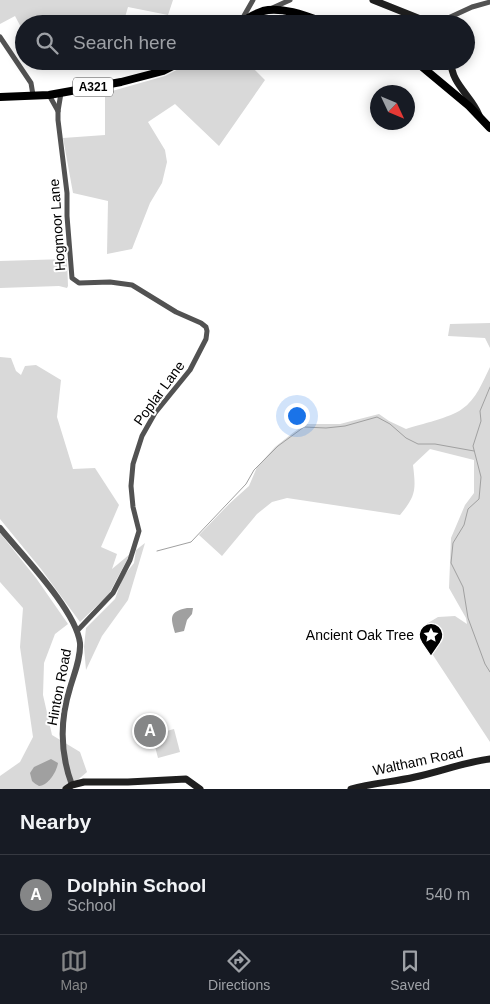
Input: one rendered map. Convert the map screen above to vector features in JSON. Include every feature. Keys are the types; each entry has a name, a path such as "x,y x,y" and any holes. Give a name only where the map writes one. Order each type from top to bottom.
{"main road":[{"path":"373,0 410,15"},
{"path":"250,13 267,10 283,11 297,15"},
{"name":"A321","path":"0,97 61,93 145,77 165,70"},
{"path":"426,70 479,116 490,128"},
{"path":"451,70 457,83 473,104 479,116"},
{"path":"449,90 457,83"},
{"name":"Waltham Road","path":"351,789 373,783 414,777 478,760 490,759"},
{"path":"70,787 92,781 128,782 186,779 200,789"}],"street":[{"path":"250,13 253,0"},
{"path":"267,10 287,1"},
{"path":"283,11 287,1"},
{"path":"460,13 490,2"},
{"path":"0,37 15,59"},
{"path":"22,70 31,83 33,95"},
{"name":"Hogmoor Lane","path":"61,93 58,111 60,144 67,193 73,280 79,284 110,282 132,285 168,308 198,321 206,327"},
{"name":"Hogmoor Lane","path":"48,95 58,111"},
{"name":"Poplar Lane","path":"77,631 113,593 130,560 139,531 130,486 133,464 142,436 155,413 190,370 206,339 206,327"},
{"name":"Hinton Road","path":"0,528 58,598 77,631 80,650 67,699 62,740 70,787"}],"shaded area":[{"path":"0,0 173,0 168,15 128,7 126,15 15,15 0,24"},
{"path":"177,70 255,70 265,80 219,146 175,104 148,122 165,150 167,162 162,183 150,203 132,249 107,254 108,201 73,193 63,138 105,135 105,93 165,76"},
{"path":"67,259 67,288 59,286 0,288 0,261"},
{"path":"490,323 490,348 485,338 448,336 450,324"},
{"path":"0,357 11,358 16,371 21,375 25,366 36,365 61,380 57,417 73,469 95,468 119,505 101,547 117,554 112,569 130,554 109,594 80,622 41,569 0,519"},
{"path":"490,367 490,742 425,643 423,629 427,629 428,623 438,617 455,616 467,624 466,618 449,588 451,538 465,505 474,493 474,460 430,449 413,465 414,492 400,515 287,498 272,502 257,514 222,556 199,535 249,486 257,467 275,447 306,424 340,424 379,414 406,429 450,415 467,405 479,390"},
{"path":"0,533 36,578 68,624 55,634 44,663 43,695 52,735 80,752 87,772 67,789 0,789 0,776 20,762 33,737 20,647 23,608 0,582"},
{"path":"145,543 128,600 102,636 86,670 84,647 86,628 115,599 123,577 134,563 136,550"},
{"path":"193,608 184,631 175,633 172,616 177,611"},
{"path":"174,729 180,752 158,758 152,735"},
{"path":"51,759 58,763 56,770 46,784 39,786 32,781 30,773 34,767"}],"waterway":[{"path":"490,387 480,411 481,421 473,446 481,477 479,499 468,509 464,525 453,543 451,563 463,587 468,618 485,664 490,672"},
{"path":"157,551 191,542 246,484 254,470 278,446 304,427 326,428 345,426 377,417 390,424 406,438 418,444 435,444 474,451"}],"place":[{"name":"Ancient Oak Tree","path":"431,656"},
{"name":"Dolphin School","path":"150,731"}]}
